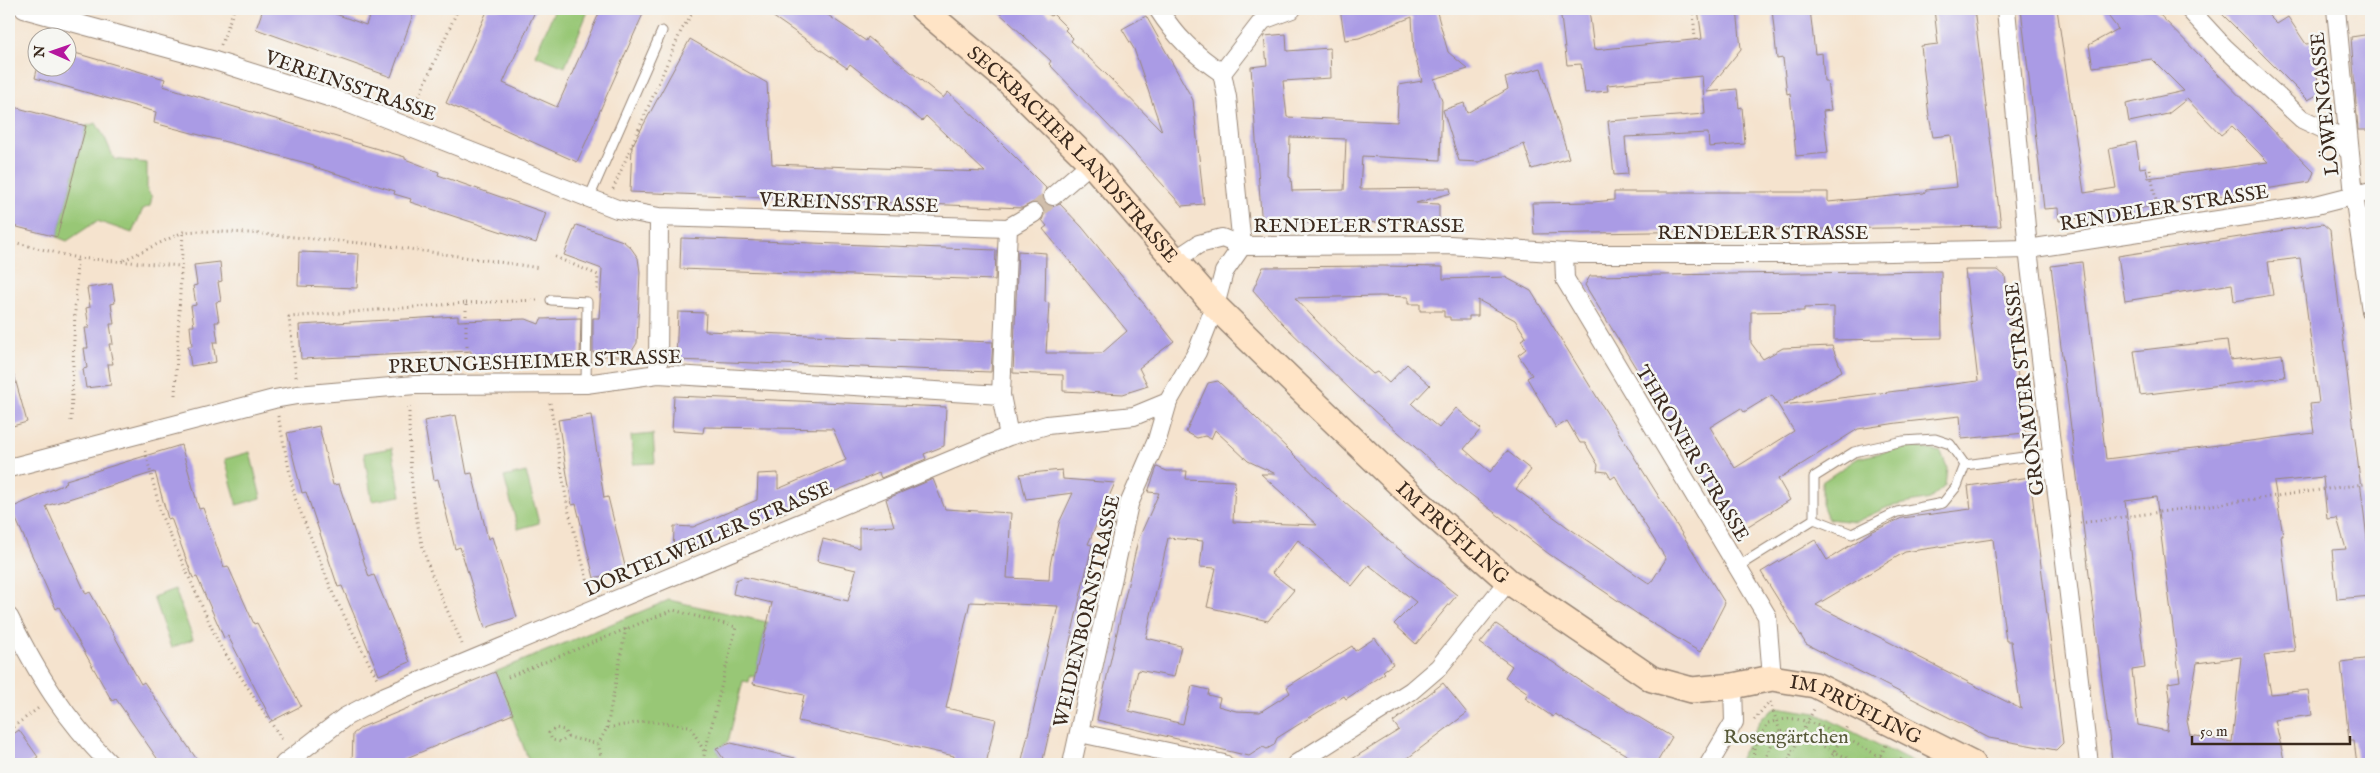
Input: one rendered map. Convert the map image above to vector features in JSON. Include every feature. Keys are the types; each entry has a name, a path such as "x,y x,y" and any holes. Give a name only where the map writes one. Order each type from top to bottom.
{"main road":[{"name":"SECKBACHER LANDSTRASSE","path":"923,9 1008,81 1091,163 1215,306"},
{"name":"IM PRÜFLING","path":"1215,306 1414,498 1508,581 1652,679 1692,690 1733,686 1771,690 1815,685 1972,764"}],"street":[{"path":"9,13 16,9"},
{"name":"VEREINSSTRASSE","path":"24,9 224,64 350,104 618,209 659,217 1008,228"},
{"path":"1158,9 1172,32 1197,56 1222,73 1227,97 1242,246"},
{"path":"1222,73 1270,12 1292,9"},
{"name":"GRONAUER STRASSE","path":"2006,9 2028,248 2089,764"},
{"path":"2189,9 2224,47 2302,119 2334,134 2349,152"},
{"name":"LÖWENGASSE","path":"2336,9 2349,152 2363,193 2371,311"},
{"path":"1052,196 1091,163"},
{"name":"RENDELER STRASSE","path":"1176,260 1199,244 1222,238 1242,246 1450,246 1564,254 1798,254 2028,248 2316,205 2363,193"},
{"path":"1009,436 1001,395 1008,228 1034,213"},
{"path":"658,374 659,217"},
{"name":"WEIDENBORNSTRASSE","path":"1072,764 1129,504 1156,440 1168,402 1197,352 1215,306 1224,272 1242,246"},
{"name":"THRONER STRASSE","path":"1564,254 1565,278 1767,616 1771,690"},
{"name":"PREUNGESHEIMER STRASSE","path":"9,468 274,399 297,395 415,385 586,384 658,374 1001,395"},
{"name":"DORTELWEILER STRASSE","path":"284,764 345,717 385,696 1009,436 1047,425 1134,416 1168,402"},
{"path":"1296,764 1396,701 1439,667 1508,581"},
{"path":"9,617 35,669 53,698 84,738 110,764"},
{"path":"1709,764 1734,722 1733,686"},
{"path":"1080,733 1224,764"}],"lane":[{"path":"590,198 662,31"},
{"path":"551,300 587,302 586,384"},
{"path":"1814,519 1814,477 1854,452 1903,441 1935,439 1950,444 1965,465"},
{"path":"1965,465 2053,453"},
{"path":"1814,519 1852,534 1897,512 1943,503 1957,486 1965,465"},
{"path":"1737,567 1814,519"}],"path":[{"path":"406,126 458,9"},
{"path":"611,192 681,31 695,9"},
{"path":"1693,9 1695,40"},
{"path":"2150,169 2158,214"},
{"path":"124,260 183,232 250,233 382,245 540,268"},
{"path":"175,395 183,232"},
{"path":"9,241 77,258 124,260 181,266"},
{"path":"71,421 77,258"},
{"path":"297,395 289,317 466,303 551,300"},
{"path":"466,303 466,338"},
{"path":"466,346 467,365"},
{"path":"274,399 296,498 334,596 380,685"},
{"path":"550,404 568,509 597,607"},
{"path":"409,407 414,503 423,548 434,580 470,660"},
{"path":"142,443 162,518 219,644 280,734"},
{"path":"2078,523 2371,483"},
{"path":"508,677 673,610 736,627 702,764"},
{"path":"602,764 598,744 607,728 626,628"},
{"path":"1771,690 1776,721 1780,731"},
{"path":"1786,764 1816,707"},
{"path":"9,730 22,719"},
{"path":"1780,731 1775,736 1765,760 1753,764 1754,748 1768,723 1793,719 1808,722 1894,764"},
{"path":"607,728 646,721 690,726 705,752"},
{"path":"1828,764 1848,723"},
{"path":"568,737 561,742 552,740 549,733 556,728 564,730 568,737 598,744"},
{"path":"1780,731 1801,735 1859,764"},
{"path":"1876,764 1887,743"},
{"path":"1899,764 1905,752"},
{"path":"1765,760 1770,764"}],"green space":[{"path":"555,9 589,9 565,67 535,55"},
{"path":"96,123 114,159 147,163 147,190 152,197 150,206 143,209 132,233 97,221 67,241 57,237 86,126"},
{"path":"653,434 655,463 633,464 631,436"},
{"path":"1911,446 1941,452 1947,467 1945,486 1930,499 1888,507 1855,522 1828,519 1822,504 1822,482 1858,458"},
{"path":"392,448 401,496 372,501 364,453"},
{"path":"250,452 261,498 237,505 225,459"},
{"path":"526,472 539,523 518,529 504,477"},
{"path":"175,589 193,639 171,648 153,597"},
{"path":"669,600 767,622 755,677 750,676 749,682 743,681 728,742 720,747 718,752 725,761 724,764 530,764 495,672"},
{"name":"Rosengärtchen","path":"1777,707 1816,713 1914,763 1742,764 1740,758 1762,717"}],"building":[{"path":"263,9 322,9 366,25 372,9 415,9 391,77 256,29"},
{"path":"488,9 536,9 503,83 557,107 601,9 631,9 643,14 577,162 446,103"},
{"path":"762,9 819,9 866,41 868,37 943,98 948,92 979,121 1046,188 1043,198 1045,203 1055,206 1060,204 1082,227 1174,341 1139,368 1148,386 1123,394 1063,391 1063,375 1013,373 1018,251 1046,253 1045,302 1049,303 1046,353 1102,353 1127,331 1043,229 1047,226 1042,220 1045,213 1039,204 1034,202 1022,208 630,192 632,146 690,39 767,83 772,164 985,172 926,116 922,121 850,64 847,68"},
{"path":"995,9 1042,9 1051,16 1053,14 1067,28 1065,30 1073,38 1071,41 1162,131 1134,49 1122,29 1146,16 1193,100 1204,204 1182,206 1128,146 1049,64 1051,61"},
{"path":"1340,9 1436,9 1448,52 1468,69 1434,79 1442,101 1440,160 1362,156 1360,189 1450,188 1451,193 1416,203 1439,204 1439,222 1289,223 1289,218 1267,220 1261,214 1251,67 1267,65 1264,36 1286,34 1287,51 1330,48 1331,78 1283,81 1287,117 1397,122 1399,85 1422,81 1414,53 1412,17 1359,38 1345,40","holes":["1290,137 1346,139 1344,190 1292,191 1291,178 1289,177"]},
{"path":"1560,9 1589,9 1594,50 1702,39 1698,9 1737,9 1741,49 1706,92 1737,89 1739,108 1742,107 1745,144 1709,147 1708,133 1625,137 1628,174 1614,175 1608,121 1705,114 1702,76 1607,85 1608,91 1585,93 1581,64 1567,65"},
{"path":"1772,9 1810,9 1815,54 1822,53 1824,81 1827,81 1831,110 1823,111 1828,153 1796,156 1790,93 1787,94 1783,58 1777,59"},
{"path":"1934,9 1974,9 2001,226 1534,234 1532,203 1614,200 1614,192 1828,192 1828,202 1924,193 1926,190 1957,187 1951,135 1933,137 1929,116 1921,46 1938,44"},
{"path":"2021,9 2057,9 2084,193 2116,188 2109,148 2136,142 2140,168 2146,167 2148,178 2268,162 2232,126 2221,135 2187,99 2168,114 2129,122 2126,104 2184,91 2152,59 2093,67 2089,45 2118,29 2103,9 2154,9 2314,172 2310,182 2059,221 2058,208 2044,209"},
{"path":"2217,9 2262,9 2277,24 2288,17 2306,44 2314,43 2319,94 2308,100"},
{"path":"2371,34 2371,130 2358,130 2351,37"},
{"path":"78,54 165,79 163,86 405,157 405,159 439,172 438,175 546,213 536,243 410,202 411,199 394,194 395,191 314,167 314,165 154,123 156,112 35,78 78,78"},
{"path":"1541,68 1569,158 1532,169 1524,144 1479,162 1459,161 1443,110 1464,103 1467,113 1508,89 1505,78"},
{"path":"14,107 86,126 57,237 9,225 9,126"},
{"path":"2323,224 2330,230 2371,572 2371,596 2337,599 2332,550 2346,549 2337,518 2327,519 2323,477 2274,482 2283,535 2281,535 2283,555 2295,651 2264,655 2271,694 2308,690 2312,715 2275,720 2285,764 2135,764 2112,760 2051,266 2082,262 2106,459 2314,433 2310,404 2319,403 2300,258 2268,262 2273,295 2234,301 2232,284 2125,301 2118,256","holes":["2156,497 2180,681 2168,683 2170,698 2167,731 2138,725 2132,670 2145,668 2125,501","2241,657 2232,742 2190,735 2187,721 2197,663"]},
{"path":"576,225 623,241 638,258 640,272 637,343 632,351 625,356 598,356 598,353 593,353 593,318 599,318 602,269 564,255"},
{"path":"681,238 996,250 995,280 680,269"},
{"path":"299,252 359,254 357,288 298,286"},
{"path":"220,262 222,281 218,282 221,301 216,302 219,322 215,322 218,342 213,342 216,362 191,366 188,346 192,346 190,326 194,326 191,306 196,305 193,286 197,285 194,265"},
{"path":"1263,267 1443,267 1443,279 1505,277 1531,291 1725,603 1700,652 1642,617 1549,554 1457,484 1355,394 1282,323 1253,290","holes":["1408,297 1408,304 1420,304 1420,311 1444,311 1444,317 1450,317 1450,320 1469,320 1469,316 1478,316 1478,300 1515,320 1526,337 1521,340 1526,349 1518,355 1532,375 1527,378 1556,428 1567,421 1580,443 1585,443 1598,465 1597,471 1607,472 1611,479 1615,476 1666,559 1650,584 1516,489 1531,470 1507,451 1490,472 1464,449 1481,429 1456,408 1439,428 1426,417 1412,404 1430,385 1407,364 1389,383 1377,372 1373,374 1330,335 1295,298"]},
{"path":"1965,270 1998,270 2005,276 2025,433 1962,439 1960,416 1858,429 1778,479 1790,500 1737,533 1585,285 1590,276 1941,271 1942,338 1834,340 1834,307 1804,308 1804,311 1751,312 1751,343 1763,359 1783,348 1832,346 1842,371 1783,405 1978,381","holes":["1772,395 1794,431 1735,468 1710,427 1741,408 1744,412"]},
{"path":"112,284 115,303 111,304 114,324 110,324 113,344 109,344 113,364 108,364 111,385 86,388 83,369 87,368 84,348 88,348 85,328 89,328 86,308 90,307 87,288"},
{"path":"678,312 706,313 705,331 993,342 991,372 676,360"},
{"path":"458,316 458,321 526,319 539,324 541,319 581,318 580,354 471,356 471,351 301,359 299,325"},
{"path":"2227,340 2230,360 2282,354 2285,377 2140,395 2134,351"},
{"path":"14,375 27,422 9,427 9,376"},
{"path":"1218,381 1329,489 1390,542 1457,595 1416,644 1394,624 1416,602 1369,565 1352,586 1298,540 1272,573 1294,590 1268,621 1207,607 1216,568 1200,567 1203,541 1168,538 1146,638 1181,646 1174,677 1138,670 1129,711 1183,724 1192,686 1209,690 1208,695 1220,698 1218,706 1236,711 1260,712 1290,693 1287,687 1352,646 1355,651 1375,638 1393,664 1383,671 1385,673 1346,699 1344,696 1277,738 1274,745 1267,749 1263,747 1249,756 1097,720 1138,540 1159,493 1148,492 1157,467 1167,471 1187,471 1186,479 1235,481 1233,522 1317,525 1261,474 1276,474 1248,461 1215,430 1211,439 1205,436 1197,438 1186,432 1208,383"},
{"path":"674,396 946,407 944,446 924,454 926,459 881,478 879,473 673,559 674,526 693,527 757,500 758,474 778,473 778,489 846,460 833,429 704,427 703,433 672,431"},
{"path":"456,415 467,474 472,473 488,539 492,537 517,617 485,628 460,547 455,549 438,479 434,480 424,421"},
{"path":"591,415 604,498 608,497 626,570 594,578 576,504 572,505 558,420"},
{"path":"319,426 333,485 339,484 369,577 374,575 410,662 379,675 342,586 338,587 306,492 302,493 287,433"},
{"path":"181,445 199,509 203,508 224,567 228,566 254,624 257,623 301,706 272,721 228,636 224,638 197,577 193,578 171,518 168,519 155,472 46,506 86,594 90,592 141,684 144,682 200,764 161,764 116,699 112,701 59,607 56,609 11,508 67,483 66,480"},
{"path":"1062,470 1063,479 1115,483 1088,544 1092,545 1042,764 1021,764 1058,606 970,602 946,708 996,719 986,764 968,764 953,761 954,756 798,721 804,695 753,684 772,603 733,594 736,580 744,577 848,601 856,570 817,561 823,539 859,548 859,528 894,526 886,499 933,479 945,509 1011,513 1007,578 1049,580 1050,565 1059,523 1073,493 1026,499 1020,474"},
{"path":"2030,477 2063,743 2056,750 1989,738 1806,644 1761,572 1815,540 1827,560 1873,531 1902,518 1971,509 1968,486","holes":["1993,539 2006,641 2011,641 2021,709 1816,605 1905,552"]},
{"path":"1496,624 1600,694 1672,737 1656,764 1626,764 1630,757 1555,714 1553,717 1525,698 1528,693 1505,677 1512,666 1480,643"},
{"path":"2371,658 2371,764 2357,764 2354,741 2349,741 2341,662"},
{"path":"495,672 513,714 392,764 352,764 353,734 362,727"},
{"path":"1443,683 1467,713 1400,764 1344,764 1399,730 1393,722"},
{"path":"19,730 38,757 27,764 9,764 9,737"},
{"path":"731,743 795,758 795,764 724,764 725,761 716,748"}],"tunnel":[{"path":"1034,213 1053,196"}]}
